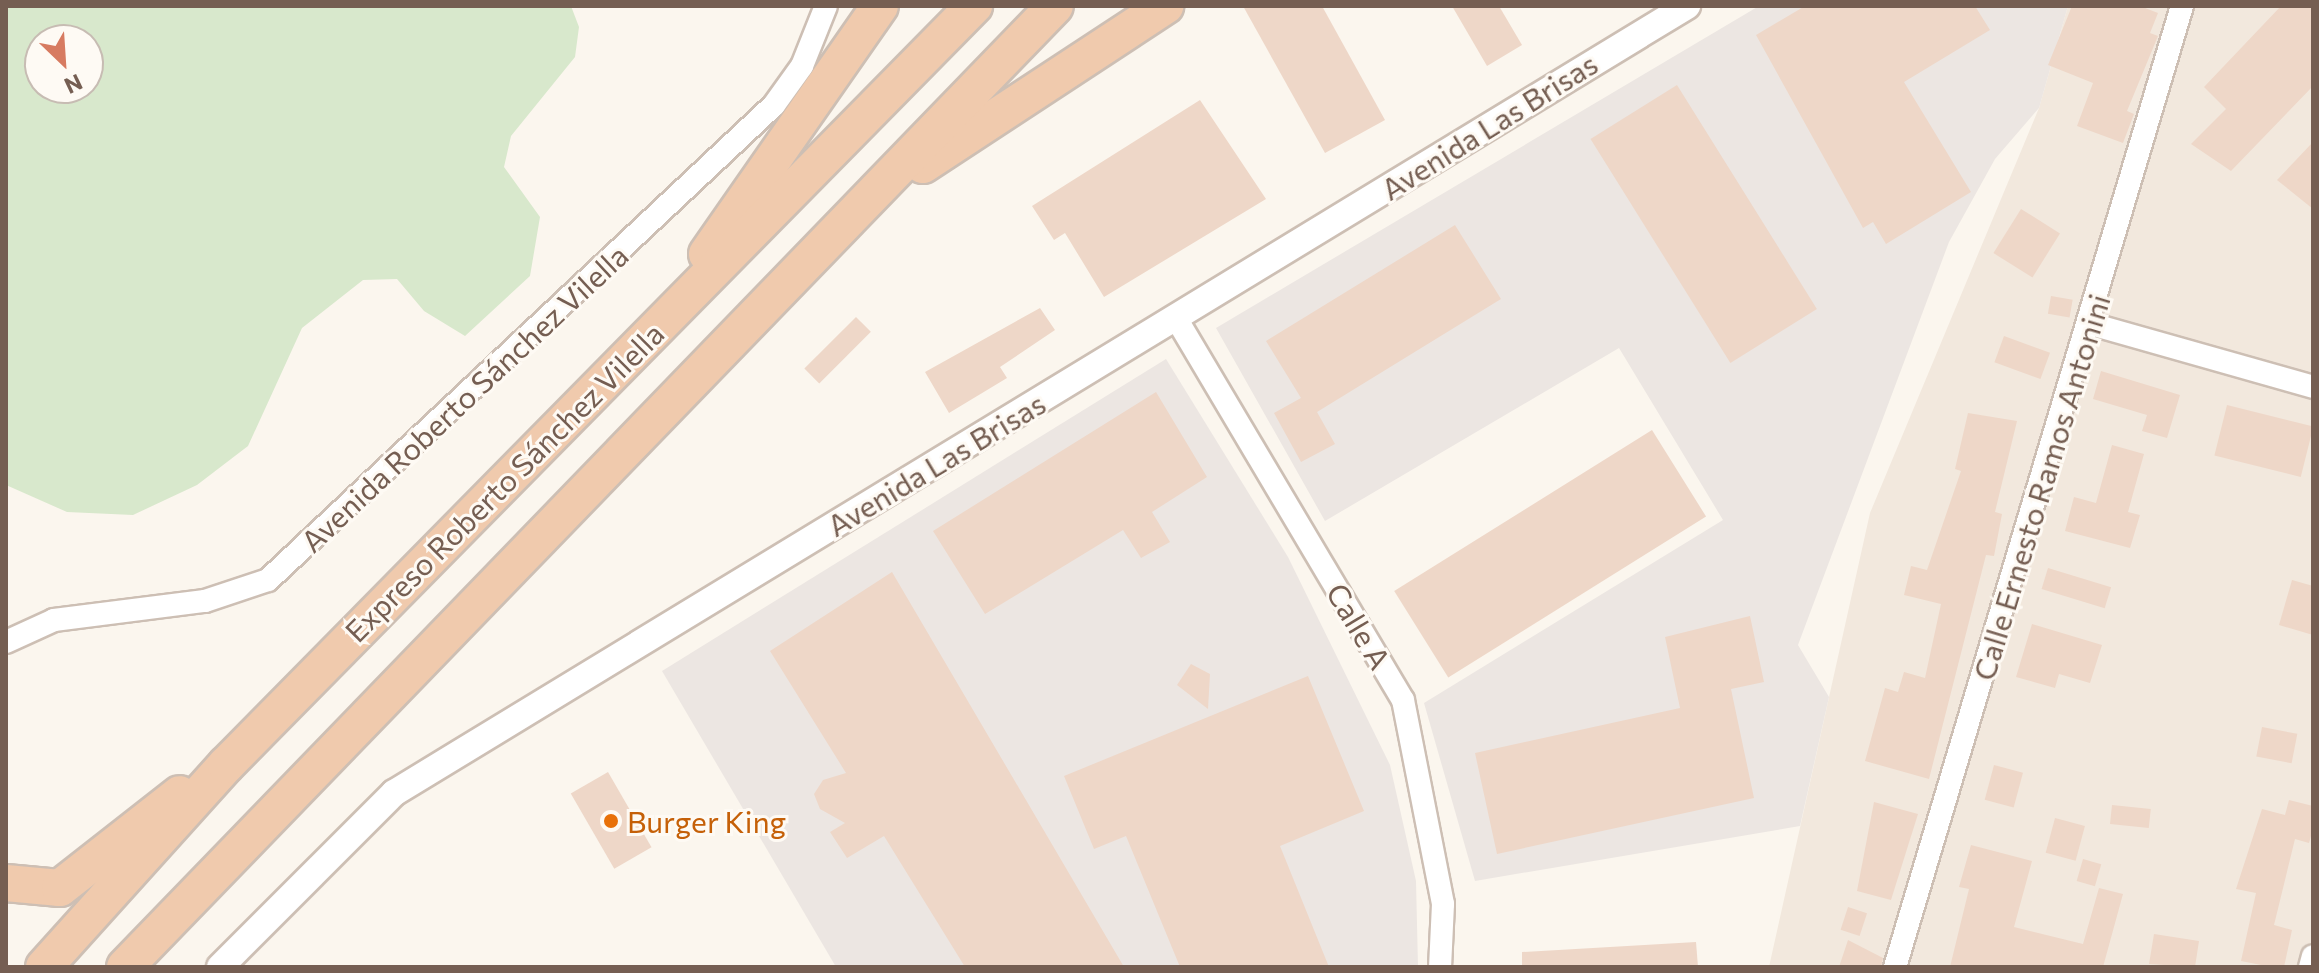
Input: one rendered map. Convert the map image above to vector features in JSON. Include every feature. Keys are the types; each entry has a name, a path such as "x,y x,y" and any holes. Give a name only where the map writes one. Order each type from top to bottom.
{"highway":[{"path":"665,318 880,6"},
{"name":"Expreso Roberto Sánchez Vilella","path":"44,967 226,765 974,6"},
{"path":"125,967 875,196 1055,6"},
{"path":"875,196 1165,6"},
{"path":"6,883 60,888 151,812 226,765"}],"street":[{"name":"Avenida Roberto Sánchez Vilella","path":"6,642 54,620 205,601 268,580 774,105 802,66 826,6"},
{"name":"Avenida Las Brisas","path":"220,967 394,793 1176,318 1656,17 1687,6"},
{"name":"Calle Ernesto Ramos Antonini","path":"1895,967 2091,324 2182,6"},
{"name":"Calle A","path":"1176,318 1403,700 1443,904 1440,967"},
{"path":"2091,324 2313,387"},
{"path":"2310,967 2313,956"}],"shaded area":[{"path":"1759,6 2068,6 2039,108 1995,159 1949,242 1798,645 1829,697 1800,826 1475,881 1424,703 1723,520 1619,348 1325,521 1216,328"},
{"path":"2068,6 2313,6 2313,967 1769,967 1870,513 2039,108"},
{"path":"1166,359 1288,557 1390,765 1416,881 1418,967 836,967 662,671"}],"green space":[{"path":"6,6 571,6 579,27 575,57 511,136 504,167 540,217 530,276 465,336 424,311 397,279 363,280 302,328 248,446 197,485 133,515 67,512 6,485"}],"building":[{"path":"1243,6 1322,6 1385,120 1325,153"},
{"path":"1452,6 1499,6 1522,45 1487,66"},
{"path":"1805,6 1975,6 1990,30 1904,82 1971,192 1886,244 1873,222 1863,228 1756,35"},
{"path":"2072,6 2140,6 2158,13 2150,33 2158,36 2127,111 2134,114 2123,143 2077,126 2093,83 2048,65"},
{"path":"2281,6 2313,6 2313,86 2231,171 2191,144 2226,109 2204,87"},
{"path":"1677,85 1817,309 1730,363 1590,139"},
{"path":"1200,100 1266,199 1104,297 1065,233 1054,240 1032,206"},
{"path":"2313,142 2313,209 2277,180"},
{"path":"2021,209 2060,233 2032,277 1993,253"},
{"path":"1455,225 1501,299 1317,412 1335,444 1301,462 1274,413 1301,398 1266,341"},
{"path":"2051,296 2073,300 2070,318 2048,314"},
{"path":"1040,308 1055,330 1000,367 1007,378 949,413 925,372"},
{"path":"856,317 871,332 819,383 804,369"},
{"path":"2004,336 2050,353 2040,379 1994,362"},
{"path":"2101,371 2180,395 2167,438 2142,431 2147,415 2093,399"},
{"path":"1156,392 1207,477 1152,512 1170,542 1141,558 1123,530 985,614 933,531"},
{"path":"2227,405 2313,426 2301,477 2214,455"},
{"path":"1968,413 2017,421 1995,512 2002,514 1994,556 1986,555 1929,779 1865,761 1885,688 1898,692 1904,672 1925,678 1941,604 1904,595 1911,566 1927,570 1961,471 1955,469"},
{"path":"1652,430 1706,517 1448,678 1394,591"},
{"path":"2112,445 2144,454 2128,512 2140,515 2130,548 2065,531 2074,497 2096,503"},
{"path":"2048,568 2111,587 2105,608 2042,589"},
{"path":"892,572 1124,967 965,967 884,836 847,858 830,832 845,823 820,809 814,794 823,780 846,773 770,651"},
{"path":"2292,580 2313,586 2313,635 2279,625"},
{"path":"1750,616 1764,682 1731,689 1754,798 1497,854 1475,753 1680,708 1665,637"},
{"path":"2032,624 2102,645 2090,683 2059,674 2055,688 2016,677"},
{"path":"1191,664 1210,674 1208,709 1177,685"},
{"path":"1308,676 1364,811 1280,846 1329,967 1180,967 1126,836 1094,849 1064,776"},
{"path":"2262,727 2297,734 2292,763 2256,756"},
{"path":"1994,765 2023,773 2014,808 1985,800"},
{"name":"Burger King","path":"608,772 652,847 614,869 571,794"},
{"path":"2289,800 2313,806 2313,829 2309,843 2295,839 2274,925 2292,930 2284,967 2241,961 2256,893 2236,889 2262,809 2285,815"},
{"path":"1874,802 1918,814 1891,900 1857,891"},
{"path":"2112,805 2151,809 2149,828 2110,824"},
{"path":"2055,818 2085,826 2076,861 2046,853"},
{"path":"1971,845 2032,861 2014,927 2083,944 2099,888 2123,894 2103,967 1950,967 1969,889 1959,887"},
{"path":"2083,859 2101,864 2095,886 2077,881"},
{"path":"1848,907 1867,913 1860,936 1841,930"},
{"path":"2154,934 2199,941 2195,967 2149,964"},
{"path":"1848,940 1883,958 1881,967 1839,967"},
{"path":"1696,942 1698,967 1522,967 1522,952"}],"place":[{"name":"Burger King","path":"611,821"}]}
